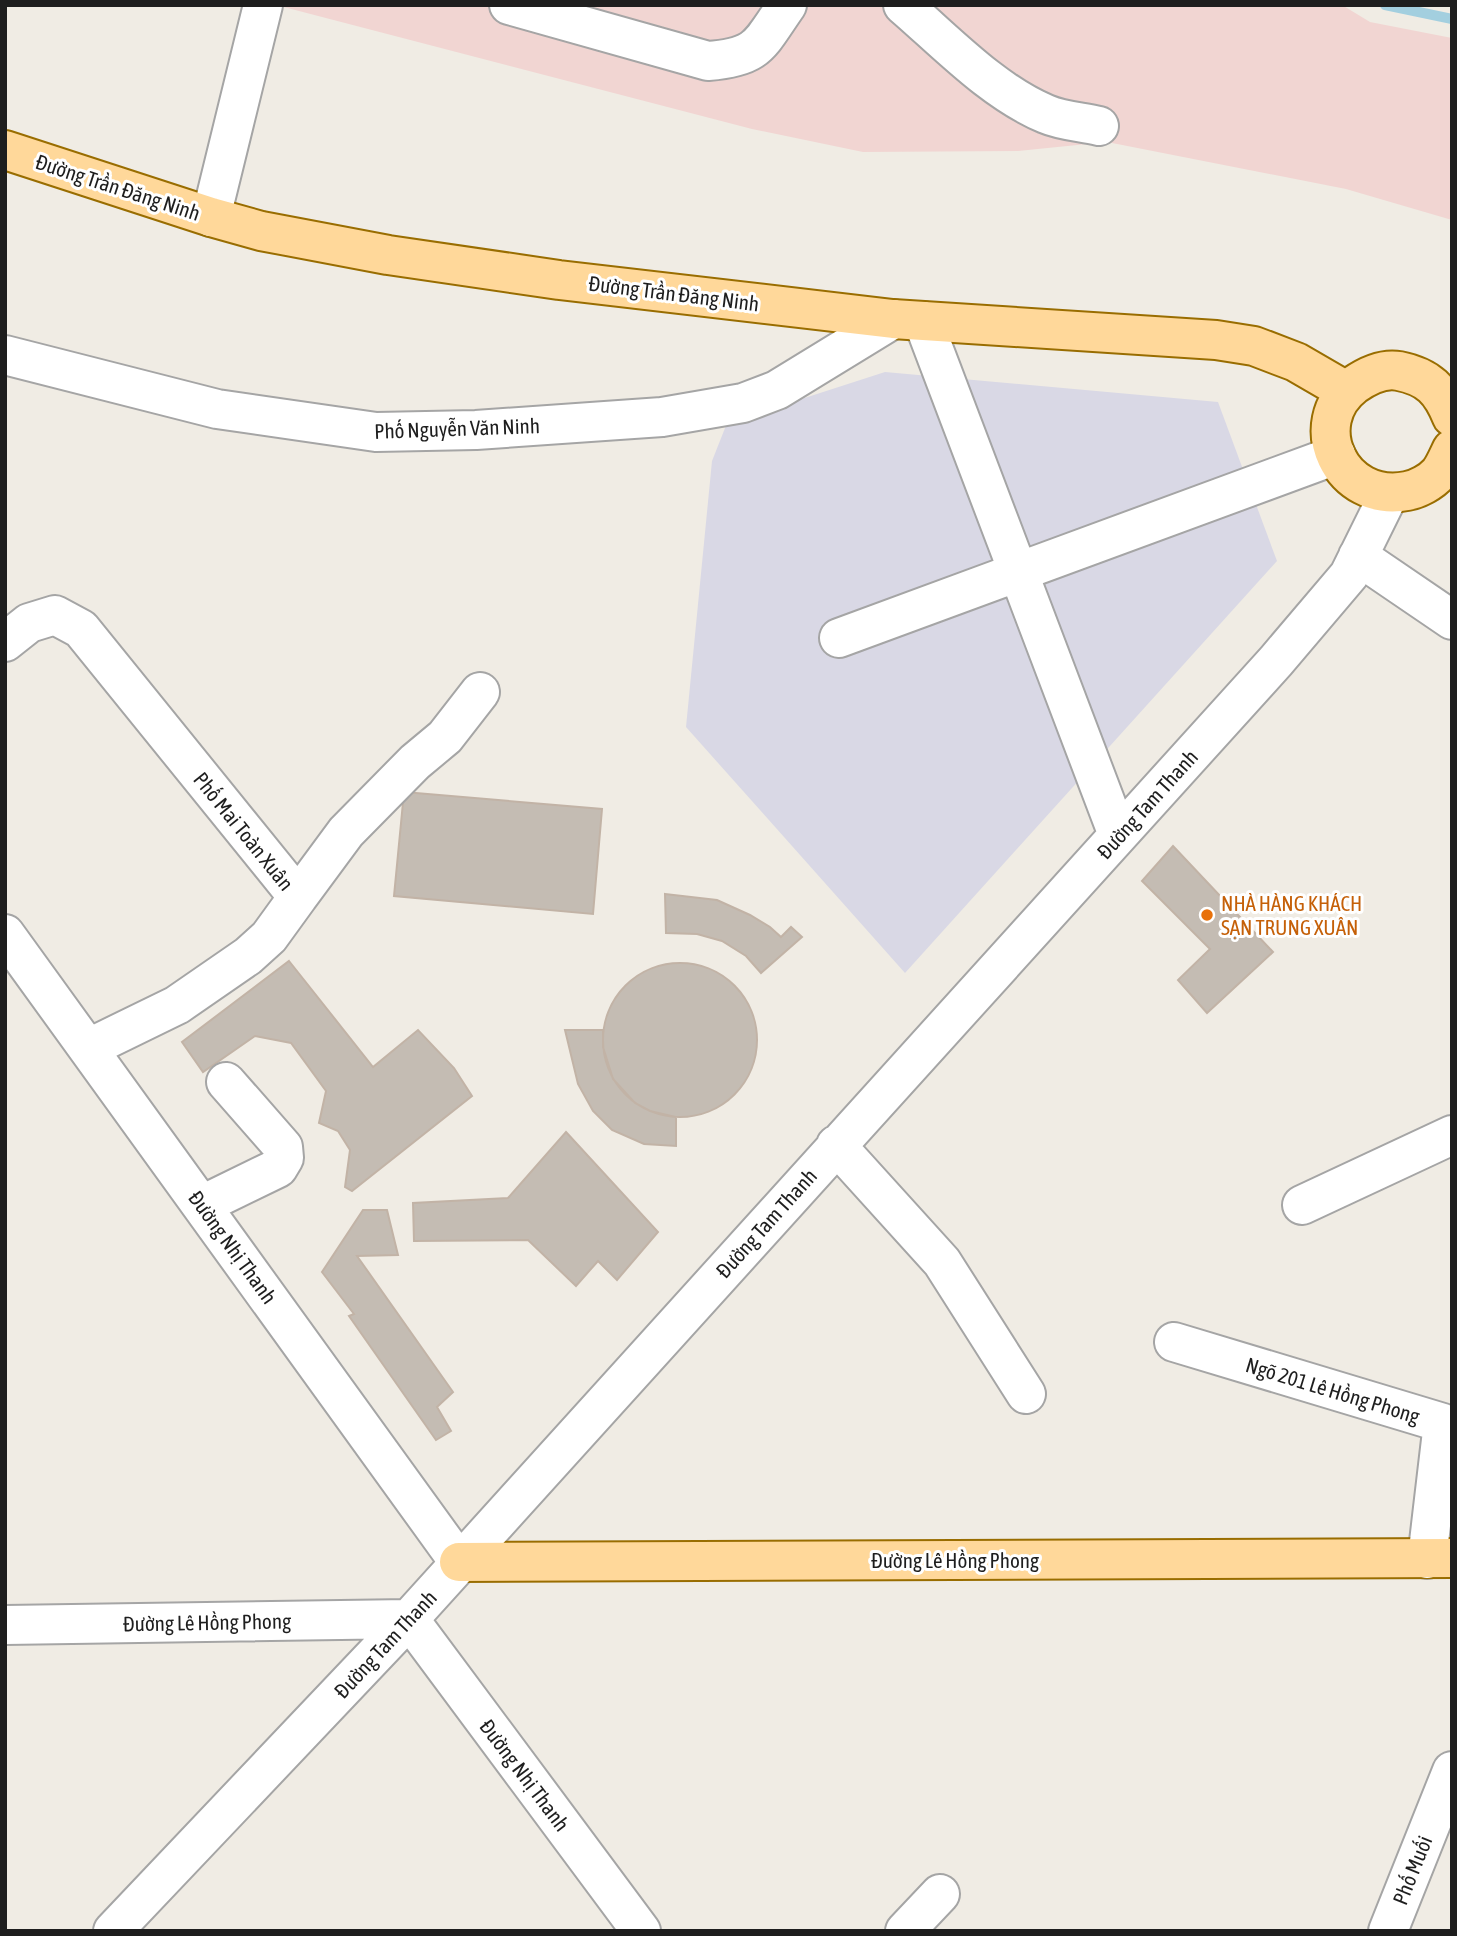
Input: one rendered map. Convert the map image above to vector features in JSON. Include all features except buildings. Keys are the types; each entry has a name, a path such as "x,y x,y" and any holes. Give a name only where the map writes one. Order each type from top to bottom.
{"main road":[{"name":"Đường Trần Đăng Ninh","path":"5,150 261,231 388,255 559,280 908,320 1216,340 1254,346 1296,362 1346,391"},
{"path":"1451,411 1443,395 1422,377 1395,370 1368,374 1346,391 1333,415 1331,443 1342,469 1363,487 1389,495 1416,489 1439,473 1452,449"},
{"name":"Đường Lê Hồng Phong","path":"459,1562 1439,1558"}],"street":[{"path":"211,217 263,5"},
{"path":"533,9 708,61 734,59 757,48 787,5"},
{"path":"903,5 993,82 1020,101 1047,115 1099,126"},
{"path":"908,320 1018,572 1118,835"},
{"name":"Phố Nguyễn Văn Ninh","path":"5,355 217,409 376,432 476,430 662,417 743,403 777,390 908,320"},
{"path":"839,638 1336,455"},
{"name":"Đường Tam Thanh","path":"113,1931 410,1619 1276,661 1349,575 1389,495"},
{"path":"1358,556 1452,620"},
{"name":"Phố Mai Toàn Xuân","path":"5,642 29,623 55,615 80,629 298,897 269,937 248,956 177,1005 89,1048"},
{"path":"298,897 346,832 415,762 445,737 480,692"},
{"name":"Đường Nhị Thanh","path":"5,934 459,1562"},
{"path":"202,1205 278,1168 284,1158 283,1147 226,1082"},
{"path":"1302,1205 1452,1135"},
{"path":"836,1145 942,1262 1026,1394"},
{"name":"Ngõ 201 Lê Hồng Phong","path":"1174,1342 1443,1423 1439,1558"},
{"name":"Đường Nhị Thanh","path":"410,1619 641,1931"},
{"name":"Đường Lê Hồng Phong","path":"5,1625 410,1619"},
{"name":"Phố Muối","path":"1388,1931 1452,1771"},
{"path":"905,1931 940,1894"}],"shaded area":[{"path":"276,5 1342,5 1370,22 1452,38 1452,220 1346,189 1107,142 1018,151 863,152 752,129"},
{"path":"885,372 1218,402 1277,561 905,973 686,727 712,461 727,423"}],"waterway":[{"path":"1385,5 1452,19"}],"place":[{"name":"NHÀ HÀNG KHÁCH SẠN TRUNG XUÂN","path":"1207,915"}]}
